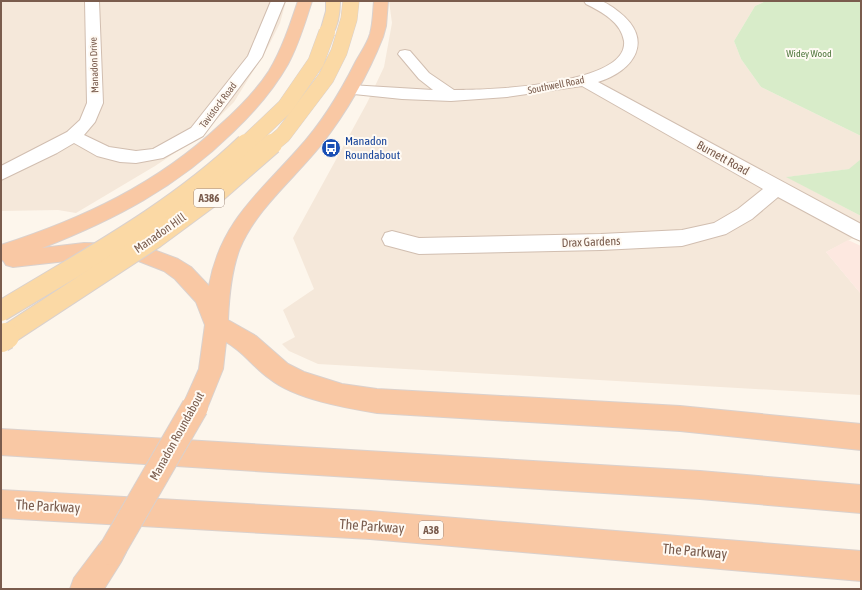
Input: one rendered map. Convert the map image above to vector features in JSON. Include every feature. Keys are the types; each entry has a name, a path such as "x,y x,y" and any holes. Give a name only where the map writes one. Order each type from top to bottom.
{"highway":[{"path":"1,252 71,229 104,214 147,192 191,161 230,126 254,101 268,83 292,41 305,1"},
{"path":"381,1 377,33 350,90 316,141 258,203 238,232 227,257 222,274 218,297 216,324 248,343 279,372 291,379 318,390 342,396 377,401 674,418 796,429 861,437"},
{"name":"Manadon Roundabout","path":"1,260 84,251 138,252 171,265 183,273 205,297 216,324 211,370 195,407 111,552 85,589"},
{"path":"796,429 861,428"},
{"path":"1,442 700,485 861,499"},
{"name":"The Parkway","path":"1,504 370,525 795,559 861,566"}],"main road":[{"name":"Manadon Hill","path":"1,312 142,225 188,194 226,164 285,107 316,62 333,11 333,1"},
{"name":"Manadon Hill","path":"1,339 155,238 216,193 283,135 326,78 339,52 349,20 351,1"}],"street":[{"name":"Manadon Drive","path":"1,174 51,149 73,136 87,122 95,103 92,1"},
{"name":"Tavistock Road","path":"73,136 103,152 120,156 136,157 157,154 197,132 255,57 278,1"},
{"name":"Southwell Road","path":"350,90 386,94 451,96 525,92 585,81 613,69 627,56 632,43 628,30 620,19 600,3"},
{"path":"405,54 424,76 451,96"},
{"name":"Burnett Road","path":"585,81 776,188 861,233"},
{"name":"Drax Gardens","path":"392,239 419,246 593,242 682,238 719,229 745,214 776,188"}],"shaded area":[{"path":"1,1 286,1 280,23 268,47 234,102 199,137 155,166 76,213 58,210 1,211"},
{"path":"389,1 766,1 755,6 734,41 741,59 761,87 861,136 861,159 850,169 787,177 861,216 861,234 826,252 861,294 861,395 318,364 289,351 282,344 295,337 283,310 314,289 293,238 367,103 384,67 392,23"},
{"path":"848,240 861,246 861,294 826,252"}],"green space":[{"name":"Widey Wood","path":"766,1 861,1 861,136 761,87 741,59 734,41 755,6"},
{"path":"861,159 861,216 786,177 849,169"}],"place":[{"name":"Manadon Roundabout","path":"331,148"}]}
